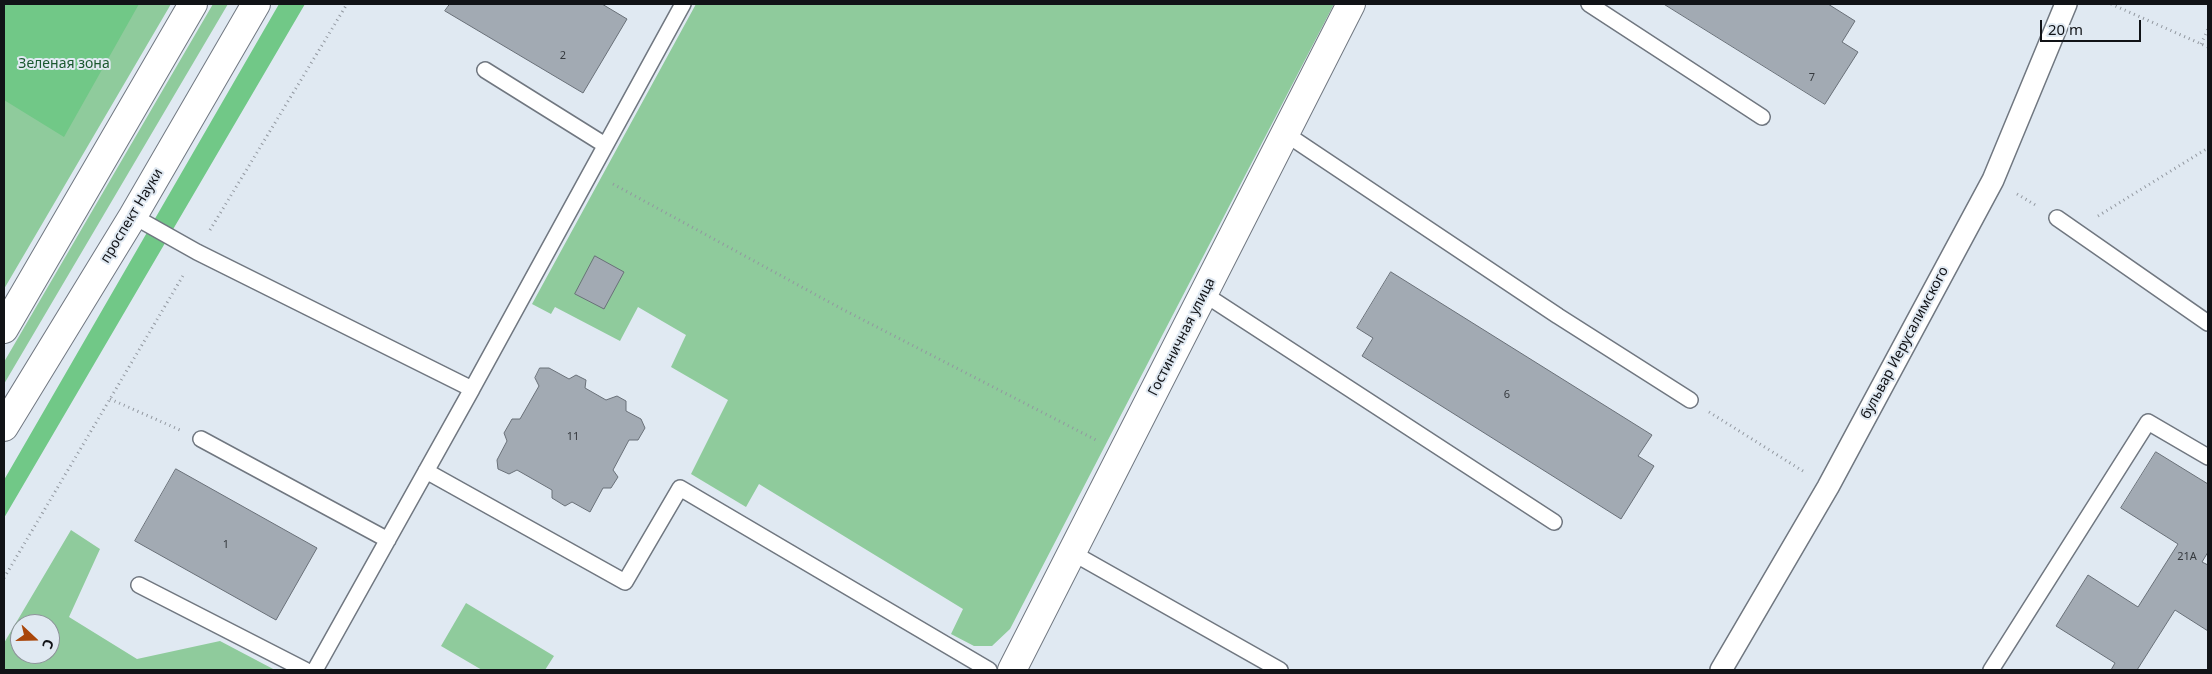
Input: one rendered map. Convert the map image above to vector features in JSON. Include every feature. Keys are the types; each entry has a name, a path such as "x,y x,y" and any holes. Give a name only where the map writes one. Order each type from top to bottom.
{"main road":[{"path":"4,329 193,4"},
{"name":"проспект Науки","path":"4,427 133,216 256,4"},
{"name":"Гостиничная улица","path":"1012,670 1352,4"}],"street":[{"name":"бульвар Иерусалимского","path":"1721,670 1828,487 1993,180 2066,4"}],"lane":[{"path":"315,670 472,389 683,4"},
{"path":"1588,4 1762,117"},
{"path":"485,70 605,145"},
{"path":"1286,134 1558,316 1690,400"},
{"path":"133,216 197,252 472,389"},
{"path":"2057,218 2208,322"},
{"path":"1204,294 1554,522"},
{"path":"1991,670 2148,422 2208,457"},
{"path":"201,439 388,540"},
{"path":"426,471 625,582 680,488 989,670"},
{"path":"1071,552 1280,670"},
{"path":"140,585 305,670"}],"path":[{"path":"4,578 346,4"},
{"path":"2111,4 2208,48"},
{"path":"2201,44 2208,29"},
{"path":"2075,230 2208,148"},
{"path":"591,172 842,309 1122,454"},
{"path":"110,399 201,439"},
{"path":"1690,400 1828,487"}],"green space":[{"name":"Зеленая зона","path":"4,4 171,4 4,289"},
{"path":"4,4 139,4 64,137 4,100"},
{"path":"213,4 228,4 4,384 4,362"},
{"path":"279,4 305,4 4,518 4,480"},
{"path":"696,4 1334,4 1010,629 992,646 974,646 951,634 963,609 759,484 746,507 691,474 728,400 671,367 686,335 638,307 620,341 555,307 551,314 532,304"},
{"path":"71,530 100,549 69,617 137,659 220,641 275,670 4,670 4,643 10,633 10,664 60,664 60,614 21,614"},
{"path":"466,603 554,656 545,670 482,670 441,646"}],"building":[{"path":"450,4 602,4 627,19 583,93 445,11"},
{"path":"1664,4 1828,4 1855,21 1842,42 1858,52 1825,104"},
{"path":"595,256 624,272 604,309 575,294"},
{"path":"1391,272 1652,435 1638,456 1654,466 1621,519 1362,356 1373,338 1357,328"},
{"path":"540,368 549,368 569,379 576,375 586,380 585,388 606,400 617,396 626,401 626,411 641,419 645,428 638,440 629,440 613,470 618,477 611,488 603,488 590,512 572,502 565,506 552,498 552,490 517,470 509,474 498,469 497,460 507,441 504,433 512,419 520,419 539,386 535,378"},
{"path":"2156,452 2208,484 2208,552 2202,562 2208,565 2208,631 2175,610 2137,670 2111,670 2115,663 2056,626 2088,575 2138,607 2178,544 2121,508"},
{"path":"176,469 317,548 276,620 135,541"}]}
